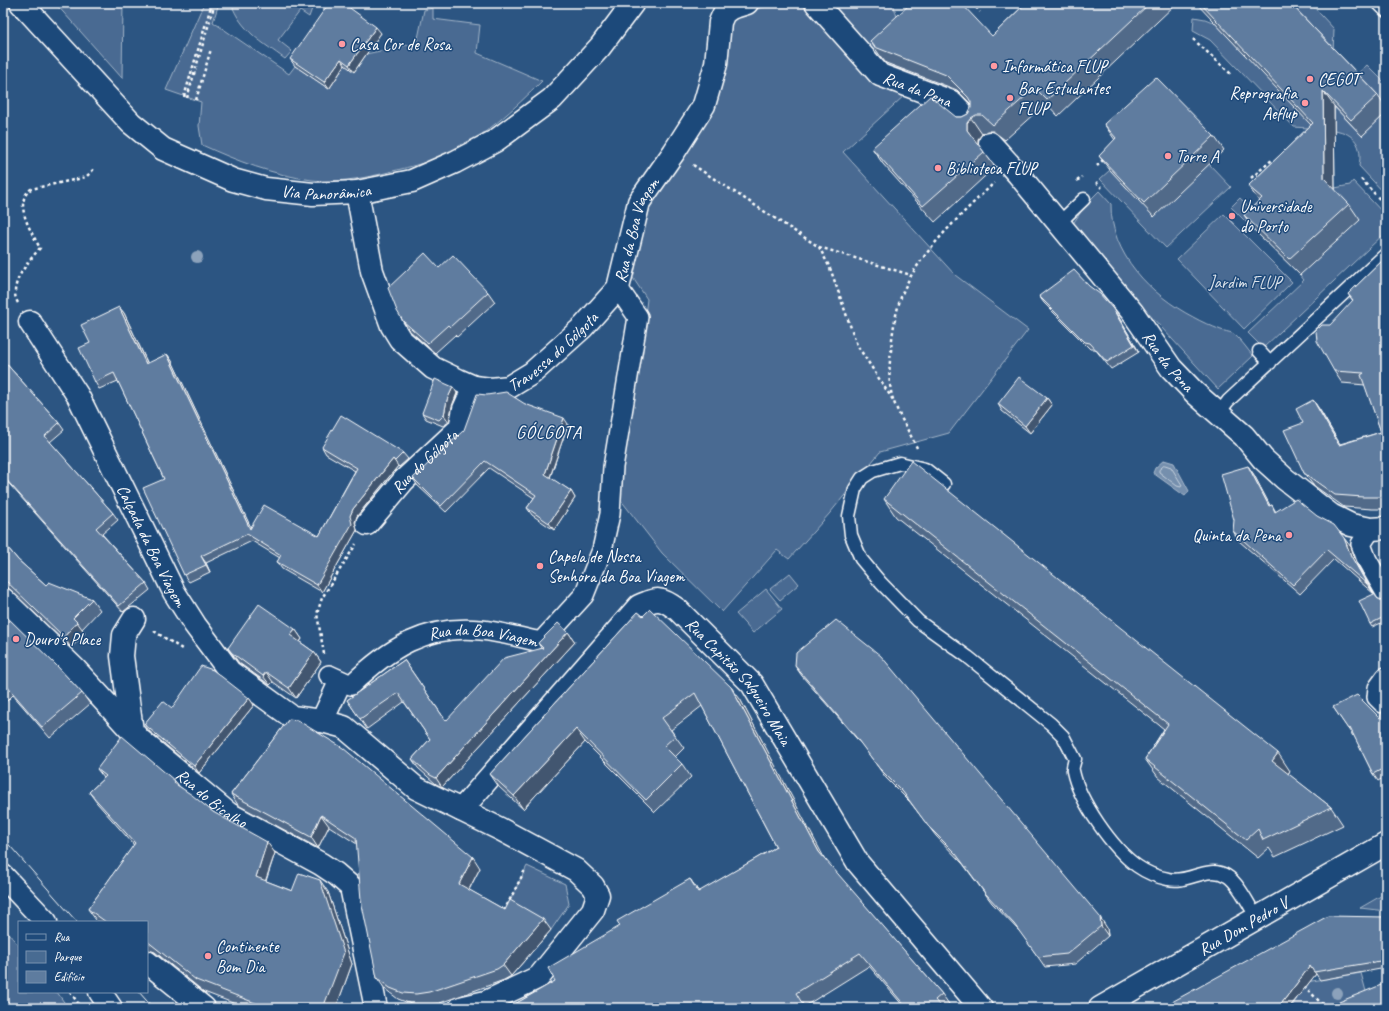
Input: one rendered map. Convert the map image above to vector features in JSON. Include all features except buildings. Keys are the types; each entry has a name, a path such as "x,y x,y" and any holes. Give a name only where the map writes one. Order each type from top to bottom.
{"street":[{"name":"Via Panorâmica","path":"21,3 131,123 163,149 233,180 266,189 313,194 357,192 412,181 455,162 495,141 552,100 600,47 633,3"},
{"name":"Rua da Boa Viagem","path":"335,679 351,685 373,664 395,648 437,631 480,629 540,642 584,595 602,550 610,514 613,467 638,317 618,288 639,202 674,152 704,104 716,64 720,22 724,13 731,8 747,3"},
{"name":"Rua da Pena","path":"816,3 880,75 952,102 970,121"},
{"name":"Rua da Pena","path":"990,142 1133,313 1171,368 1195,393 1244,436 1263,459 1330,514 1351,525 1378,529"},
{"path":"357,192 372,271 392,326 400,340 411,351 433,368 474,387"},
{"name":"Travessa do Gólgota","path":"474,387 491,389 509,387 532,373 583,327 618,288"},
{"name":"Calçada da Boa Viagem","path":"30,322 78,396 174,592 195,625 230,672 292,717 322,721"},
{"name":"Rua do Gólgota","path":"367,524 404,480 460,428 464,409 474,387"},
{"path":"1378,529 1361,544 1367,560 1386,593"},
{"name":"Rua do Bicalho","path":"3,599 75,669 140,740 229,814 321,864 351,886 376,1008"},
{"name":"Rua Capitão Salgueiro Maia","path":"462,810 638,606 657,599 665,600 678,610 752,684 858,863 981,1008"},
{"path":"132,731 122,656 124,635 134,619"},
{"path":"1386,677 1378,688 1377,697 1383,703 1386,703"},
{"path":"335,679 322,721 344,727 416,788 500,829 576,870 593,886 598,896 593,910 539,977 486,1002 460,1008"},
{"name":"Rua Dom Pedro V","path":"1100,1008 1386,844"},
{"path":"3,876 45,921"},
{"path":"148,963 204,1008"},
{"path":"101,993 111,1008"}],"lane":[{"path":"1378,3 1386,11"},
{"path":"1058,224 1084,199"},
{"path":"1219,413 1228,401 1386,254"},
{"path":"1259,352 1270,362"},
{"path":"944,484 925,469 900,463 874,471 862,478 855,488 849,516 852,535 861,558 882,583 918,621 968,657 1051,724 1063,736 1075,760 1072,770 1088,809 1122,853 1138,866 1153,875 1170,879 1181,880 1211,870 1228,876 1257,918"}],"path":[{"path":"152,7 153,3"},
{"path":"186,97 214,3"},
{"path":"976,7 980,12"},
{"path":"1193,39 1232,74"},
{"path":"196,100 211,50"},
{"path":"674,152 819,247 911,275"},
{"path":"1097,166 1106,157"},
{"path":"1251,178 1273,159"},
{"path":"894,401 889,369 892,332 900,299 911,275 926,255 961,215 1011,167"},
{"path":"30,322 16,299 15,288 26,266 40,248 24,210 23,201 25,193 31,189 78,179 86,176 95,168"},
{"path":"1362,179 1386,206"},
{"path":"1096,182 1102,188"},
{"path":"819,247 830,268 858,345 894,401 907,426 925,469"},
{"path":"335,679 319,633 317,614 322,598 367,524"},
{"path":"502,916 528,866"},
{"path":"1300,983 1326,1008"},
{"path":"71,993 81,1008"}],"green space":[{"path":"55,3 123,3 122,78"},
{"path":"204,3 219,3 213,22 289,74 295,66 329,89 345,65 354,71 366,54 417,43 424,10 433,8 433,19 480,25 477,53 542,81 498,122 462,147 442,157 381,174 347,180 321,181 283,175 228,157 202,145 199,126 201,102 166,90"},
{"path":"231,3 314,3 309,17 300,11 278,40 292,51 285,59 246,29 235,13"},
{"path":"777,3 800,3 809,7 906,94 843,152 955,275 1028,330 949,433 880,452 830,513 789,559 777,550 722,612 662,553 620,499 615,489 641,348 647,299 631,275 643,206 679,161 728,18"},
{"path":"825,3 893,3 897,17 909,31 878,59 922,79 913,79 882,67"},
{"path":"1285,3 1310,3 1334,29 1333,53"},
{"path":"1194,17 1215,23 1307,120 1322,129 1294,127 1210,40 1193,31"},
{"path":"1367,65 1386,84 1386,108 1355,76"},
{"path":"1334,107 1362,136 1386,113 1386,195 1359,166 1360,152 1352,137 1334,130"},
{"path":"1209,164 1231,187 1166,248 1100,179 1110,170"},
{"path":"1353,181 1386,216 1386,232 1263,348 1248,333 1304,280 1300,275 1335,194 1335,188 1350,185"},
{"path":"1099,191 1111,204 1117,240 1125,256 1148,285 1177,308 1203,322 1235,335 1253,356 1218,389 1070,228 1087,203"},
{"path":"1240,198 1254,213 1255,231 1231,207"},
{"name":"Jardim FLUP","path":"1224,214 1292,282 1244,329 1177,259"},
{"path":"790,573 799,584 780,600 770,589"},
{"path":"766,589 782,609 753,633 736,614"},
{"path":"527,866 565,884 569,904 551,930 518,912 502,916"},
{"path":"1386,893 1386,911 1360,908"},
{"path":"3,927 18,945 18,993 58,993 68,1008 5,1008 3,1005"},
{"path":"1361,973 1368,999 1346,1008 1291,1008 1301,992 1300,983"}],"water":[{"path":"1164,460 1174,463 1189,491 1185,496 1153,473 1155,468"}],"tram line":[{"path":"3,838 76,921"},
{"path":"140,993 153,1008"}],"place":[{"name":"Casa Cor de Rosa","path":"342,44"},
{"name":"Informática FLUP","path":"994,66"},
{"name":"CEGOT","path":"1310,79"},
{"name":"Bar Estudantes FLUP","path":"1010,98"},
{"name":"Reprografia Aeflup","path":"1305,103"},
{"name":"Torre A","path":"1168,156"},
{"name":"Biblioteca FLUP","path":"938,168"},
{"name":"Universidade do Porto","path":"1232,216"},
{"name":"Quinta da Pena","path":"1289,535"},
{"name":"Capela de Nossa Senhora da Boa Viagem","path":"540,566"},
{"name":"Douro's Place","path":"16,639"},
{"name":"Continente Bom Dia","path":"208,956"}],"district":[{"name":"GÓLGOTA","path":"549,432"}]}
